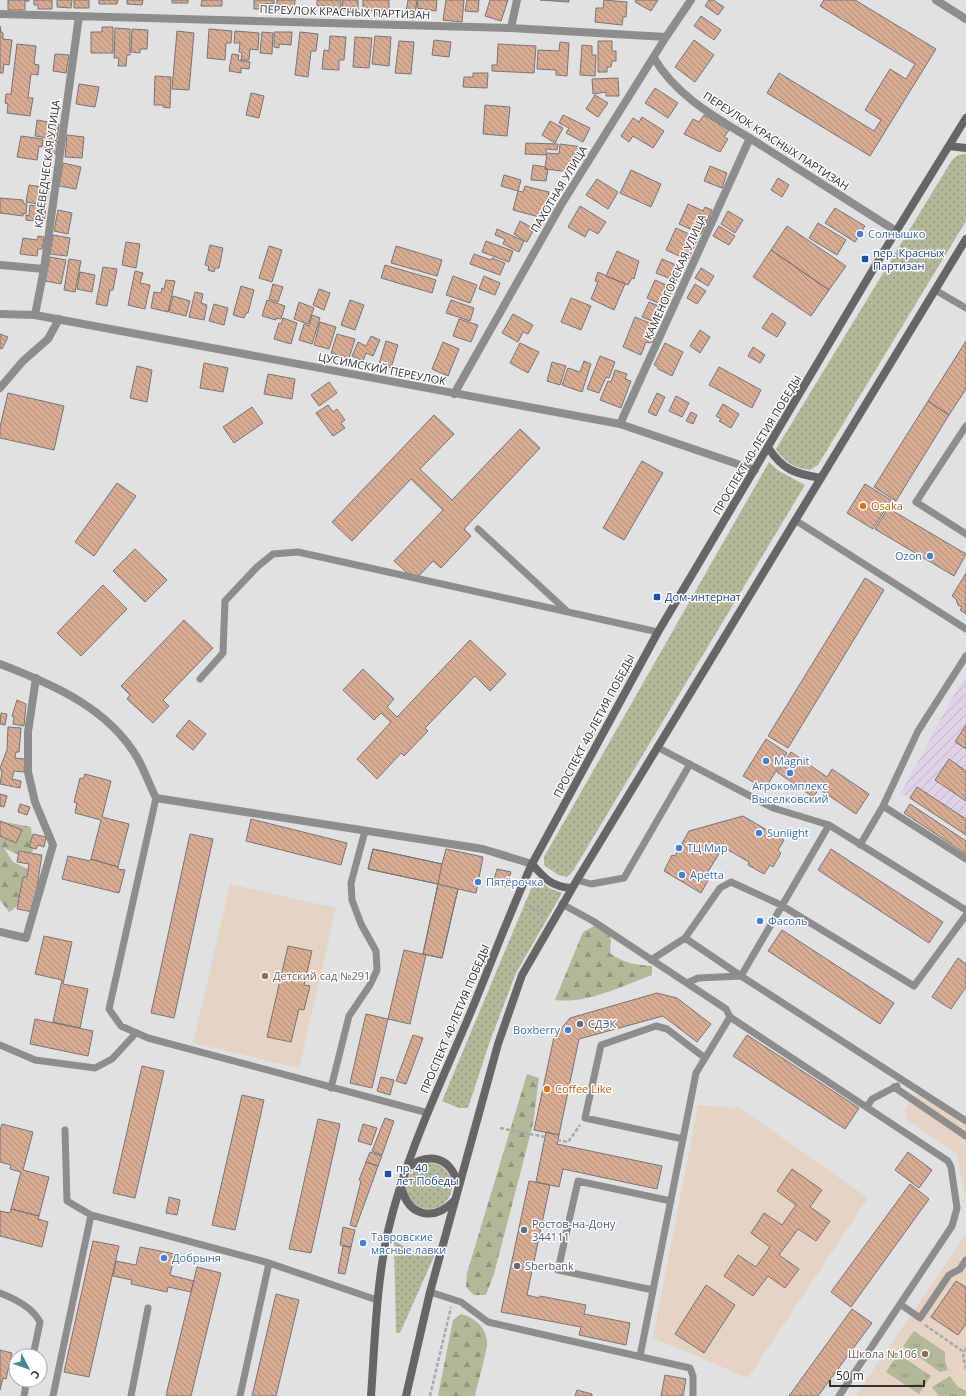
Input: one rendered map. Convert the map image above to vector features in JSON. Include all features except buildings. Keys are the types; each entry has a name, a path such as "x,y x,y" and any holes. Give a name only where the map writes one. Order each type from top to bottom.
{"main road":[{"name":"ПРОСПЕКТ 40-ЛЕТИЯ ПОБЕДЫ","path":"371,1396 377,1300 388,1231 401,1185 428,1113 491,965 516,899 532,864 658,632 884,251 966,118"},
{"path":"949,146 966,148"},
{"path":"406,1396 430,1292 458,1188 498,1044 522,975 562,904 966,239"},
{"path":"768,448 776,460 789,469 804,475 821,478"},
{"path":"532,864 543,877 559,888 572,888"},
{"path":"406,1169 420,1160 430,1158 439,1159 450,1166 455,1173 458,1188"},
{"path":"401,1185 406,1202 413,1209 423,1213 433,1214 442,1211 455,1200"}],"street":[{"path":"511,28 517,0"},
{"name":"ПАХОТНАЯ УЛИЦА","path":"454,394 561,205 666,37 691,0"},
{"path":"936,0 966,19"},
{"name":"ПЕРЕУЛОК КРАСНЫХ ПАРТИЗАН","path":"0,14 511,28 666,37"},
{"name":"КРАЕВЕДЧЕСКАЯ УЛИЦА","path":"35,315 44,269 79,16"},
{"name":"ПЕРЕУЛОК КРАСНЫХ ПАРТИЗАН","path":"654,58 662,72 676,87 711,114 896,231"},
{"name":"КАМЕНОГОРСКАЯ УЛИЦА","path":"620,424 750,138"},
{"path":"0,265 44,269"},
{"name":"ЦУСИМСКИЙ ПЕРЕУЛОК","path":"0,314 35,315 59,319 620,424 755,470"},
{"path":"0,388 23,360 48,339 59,319"},
{"path":"0,664 36,678 71,695 101,716 125,742 138,759 156,798 483,850 532,864"},
{"path":"0,932 26,938 52,845 35,802 28,772 28,732 36,678"}],"lane":[{"path":"935,290 966,308"},
{"path":"966,426 916,502 966,534"},
{"path":"795,520 966,629"},
{"path":"478,529 568,612"},
{"path":"200,679 223,653 225,601 257,567 273,554 298,552 658,632"},
{"path":"860,845 884,806 918,731 966,656"},
{"path":"657,747 773,808 829,825 966,910"},
{"path":"577,880 591,884 624,878 690,764"},
{"path":"156,798 109,1009 122,1026 148,1038 428,1113"},
{"path":"884,806 966,858"},
{"path":"741,976 829,825"},
{"path":"331,1088 349,1016 370,985 377,970 376,951 361,924 352,900 351,883 364,831"},
{"path":"651,960 685,938 720,888 731,882 781,905 914,986 966,915"},
{"path":"562,904 593,921 726,1009 730,1017 943,1157 951,1167 957,1208 952,1226 839,1396"},
{"path":"685,938 741,976 966,1121"},
{"path":"687,983 698,978 741,976"},
{"path":"640,1356 696,1073 730,1017"},
{"path":"683,1139 585,1118 601,1045 656,1026 667,1029 705,1058"},
{"path":"0,1045 35,1060 95,1068 112,1059 136,1033"},
{"path":"866,1107 872,1099 894,1087 907,1083"},
{"path":"894,1087 966,1136"},
{"path":"65,1130 67,1201 91,1215 269,1263 377,1300"},
{"path":"653,1290 558,1270 578,1181 671,1200"},
{"path":"53,1396 91,1215"},
{"path":"900,1304 920,1318 949,1276 960,1269 966,1260"},
{"path":"240,1396 269,1263"},
{"path":"430,1292 461,1302 488,1322 690,1368 693,1376 693,1396"},
{"path":"0,1293 16,1299 36,1313 40,1322 35,1348"},
{"path":"131,1396 148,1308"}],"path":[{"path":"884,251 943,276"},
{"path":"516,899 554,919"},
{"path":"557,1140 568,1142 585,1118"},
{"path":"500,1128 545,1137"},
{"path":"430,1396 453,1299"},
{"path":"920,1318 927,1327 964,1352"},
{"path":"966,1348 963,1363 966,1369"}],"shaded area":[{"path":"966,676 966,835 901,793 951,700"},
{"name":"Детский сад №291","path":"230,884 336,908 299,1068 193,1043"},
{"path":"919,1094 966,1126 966,1204 957,1154 906,1119 905,1109 911,1099"},
{"path":"698,1105 740,1108 868,1198 748,1378 653,1338"},
{"name":"Школа №106","path":"966,1234 966,1396 857,1396 856,1395"}],"green space":[{"path":"966,154 966,221 818,465 810,470 799,468 790,464 779,454 776,449 952,160 958,155"},
{"path":"769,462 779,471 805,485 573,871 567,877 558,875 544,865 544,857"},
{"path":"0,821 31,827 33,851 25,858 4,848 13,862 28,869 26,894 20,903 9,912 0,900"},
{"path":"536,877 549,888 562,893 516,973 490,1041 468,1108 459,1108 442,1101"},
{"path":"594,926 608,930 611,940 610,953 630,963 652,966 652,975 592,997 567,1001 555,1000 583,932"},
{"path":"527,1074 539,1078 533,1124 494,1274 486,1295 474,1295 466,1287 467,1273"},
{"path":"424,1163 434,1163 446,1169 451,1177 451,1195 446,1203 438,1208 424,1209 416,1206 409,1199 406,1191 406,1181 409,1173 416,1166"},
{"path":"394,1241 418,1253 436,1252 400,1333 396,1333"},
{"path":"461,1314 470,1317 478,1323 484,1331 487,1341 486,1352 475,1396 438,1396 453,1320"},
{"path":"914,1331 945,1352 945,1361 948,1370 940,1372 903,1346"},
{"path":"898,1354 931,1376 919,1394 886,1372"},
{"path":"950,1376 957,1386 966,1391 966,1396 939,1396 932,1387"}],"place":[{"name":"Солнышко","path":"860,234"},
{"name":"пер. Красных Партизан","path":"865,259"},
{"name":"Osaka","path":"863,506"},
{"name":"Ozon","path":"930,556"},
{"name":"Дом-интернат","path":"657,597"},
{"name":"Magnit","path":"766,761"},
{"name":"Агрокомплекс Выселковский","path":"790,773"},
{"name":"Sunlight","path":"759,833"},
{"name":"ТЦ Мир","path":"679,848"},
{"name":"Apetta","path":"682,875"},
{"name":"Пятёрочка","path":"478,882"},
{"name":"Фасоль","path":"760,921"},
{"name":"Детский сад №291","path":"265,976"},
{"name":"СДЭК","path":"580,1024"},
{"name":"Boxberry","path":"568,1030"},
{"name":"Coffee Like","path":"547,1089"},
{"name":"пр. 40 лет Победы","path":"388,1174"},
{"name":"Ростов-на-Дону 344111","path":"524,1230"},
{"name":"Тавровские мясные лавки","path":"363,1243"},
{"name":"Добрыня","path":"164,1258"},
{"name":"Sberbank","path":"517,1266"},
{"name":"Школа №106","path":"925,1354"}]}
